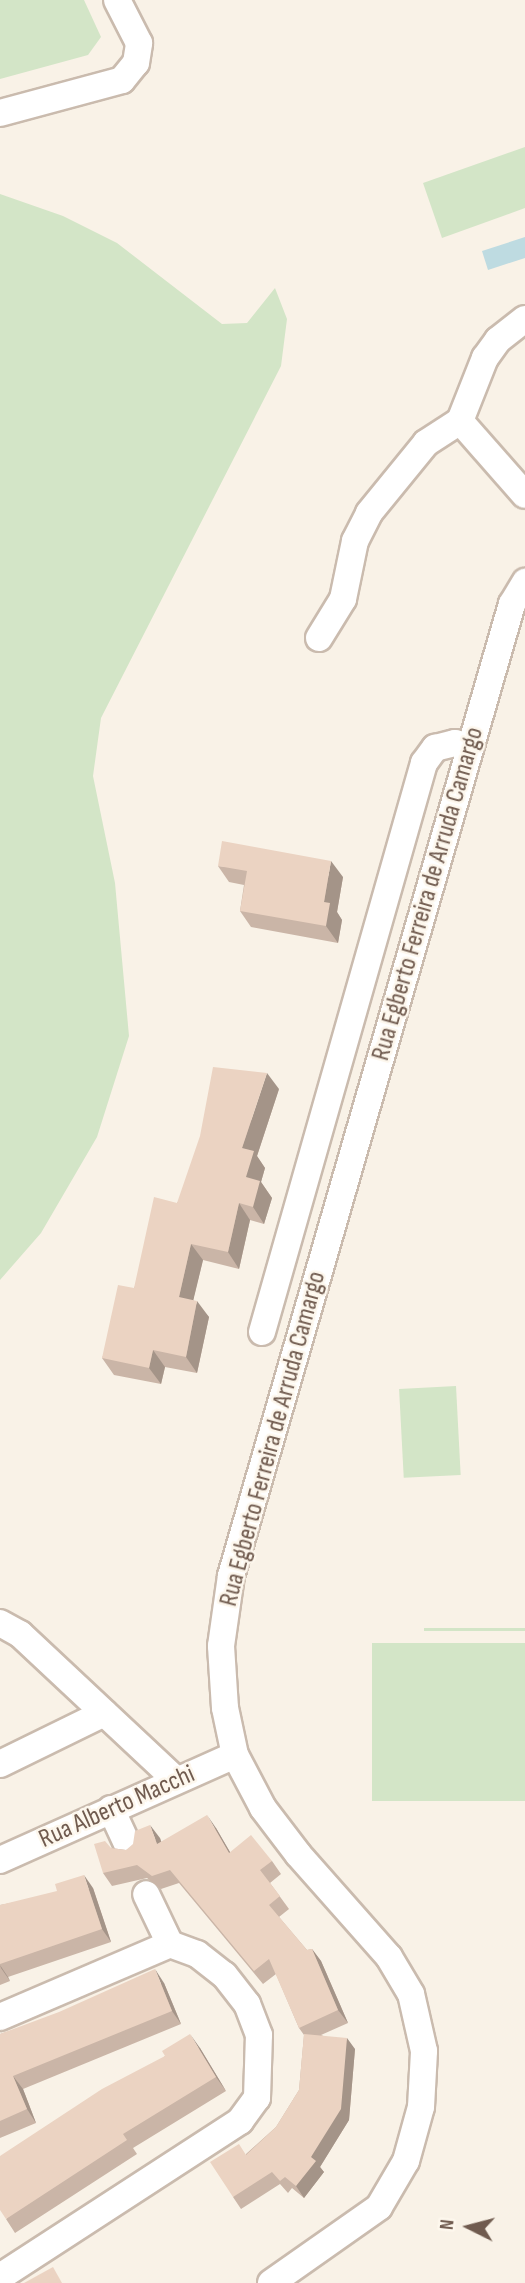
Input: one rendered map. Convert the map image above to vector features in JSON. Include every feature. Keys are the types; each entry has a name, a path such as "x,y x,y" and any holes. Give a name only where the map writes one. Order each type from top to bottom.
{"street":[{"path":"0,113 122,80 136,63 139,43 117,0"},
{"path":"319,638 343,599 355,541 369,513 426,443 460,421 485,358 498,340 525,319"},
{"path":"460,421 525,495"},
{"name":"Rua Egberto Ferreira de Arruda Camargo","path":"271,2283 379,2207 406,2161 421,2107 424,2051 411,1994 389,1957 298,1854 263,1808 235,1755 225,1708 221,1646 231,1576 512,604 525,582"},
{"path":"262,1332 424,763 435,748 455,744 471,747"},
{"path":"0,1623 20,1634 176,1780"},
{"path":"0,1764 104,1713"},
{"name":"Rua Alberto Macchi","path":"0,1860 235,1755"},
{"path":"111,1809 130,1848"},
{"path":"146,1894 170,1944"},
{"path":"0,2017 170,1944 198,1954 224,1975 247,2004 259,2035 257,2098 240,2122 3,2275"}],"green space":[{"path":"0,0 84,0 101,37 88,55 0,79"},
{"path":"525,147 525,208 442,238 423,183"},
{"path":"0,194 63,216 117,243 222,324 247,323 275,288 287,319 281,366 101,718 93,776 115,883 129,1036 97,1137 41,1233 0,1280"},
{"path":"456,1386 461,1475 404,1478 399,1389"},
{"path":"424,1628 525,1628 525,1631 424,1631"},
{"path":"372,1643 525,1643 525,1801 372,1801"}],"water":[{"path":"525,237 525,258 488,270 482,251"}],"building":[{"path":"222,841 331,861 324,902 330,903 326,926 240,911 247,871 218,866"},
{"path":"213,1067 267,1073 242,1148 254,1151 246,1177 260,1181 253,1207 239,1203 228,1252 191,1244 179,1297 197,1301 186,1357 153,1350 149,1368 102,1358 118,1285 134,1288 154,1197 177,1203 200,1136"},
{"path":"207,1815 229,1853 251,1835 272,1861 260,1870 280,1896 269,1905 307,1950 312,1949 338,2010 299,2028 269,1959 254,1971 170,1870 152,1876 137,1865 103,1873 94,1844 105,1841 111,1848 126,1850 133,1844 135,1831 150,1825 157,1844"},
{"path":"84,1875 102,1929 0,1964 0,1905 57,1891 55,1884"},
{"path":"155,1969 172,2011 13,2076 27,2109 0,2121 0,2034 59,2012"},
{"path":"190,2034 216,2077 123,2134 127,2140 6,2219 0,2210 0,2156 102,2089 165,2056 162,2051"},
{"path":"304,2034 347,2038 341,2109 311,2157 316,2161 296,2186 285,2177 280,2181 272,2172 233,2197 210,2162 239,2144 246,2155 276,2127 299,2090"},
{"path":"53,2267 62,2283 24,2283"}]}
